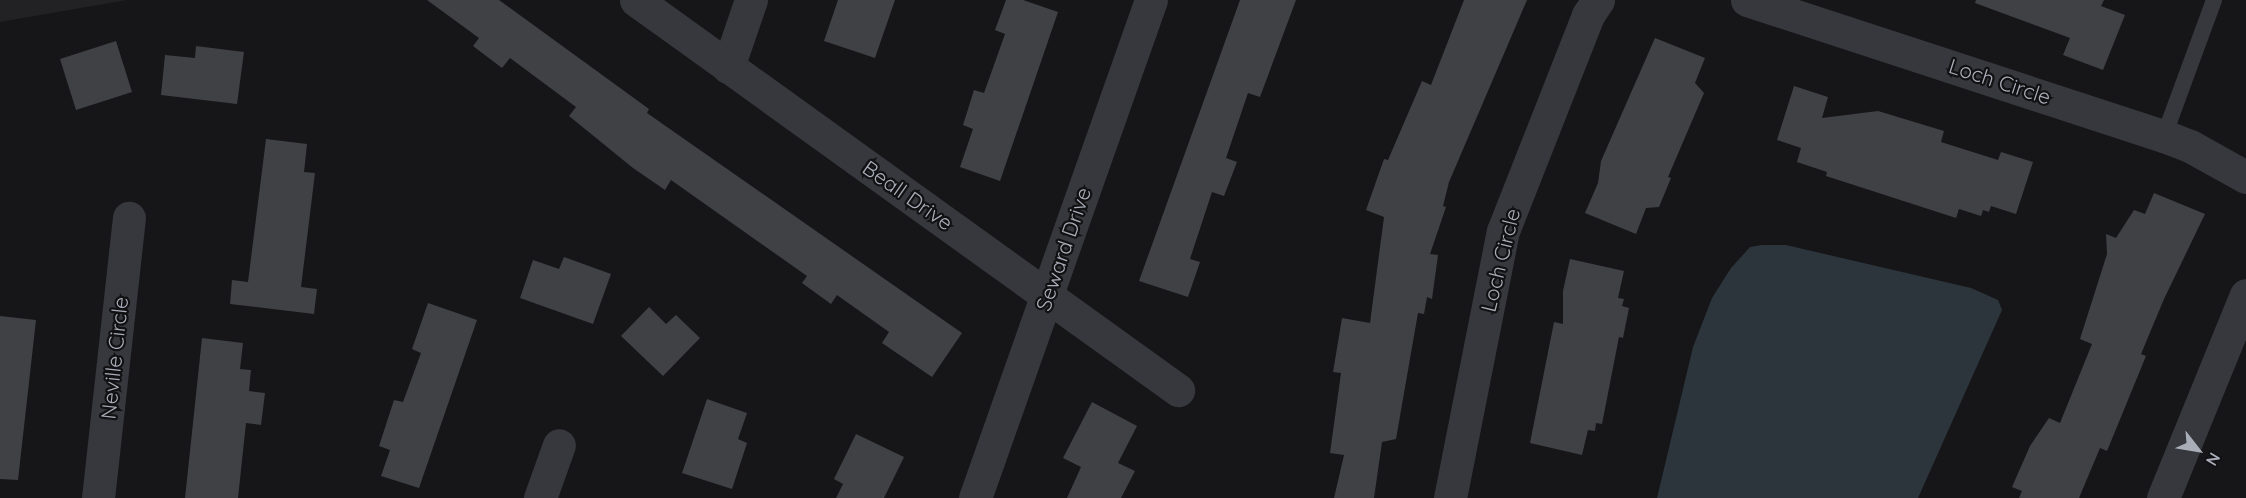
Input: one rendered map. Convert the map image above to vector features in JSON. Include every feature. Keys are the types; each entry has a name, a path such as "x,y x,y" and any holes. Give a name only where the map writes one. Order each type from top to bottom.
{"street":[{"name":"Beall Drive","path":"636,0 1048,294 1178,390"},
{"path":"728,67 751,0"},
{"name":"Seward Drive","path":"975,498 1150,0"},
{"name":"Loch Circle","path":"1450,498 1503,231 1541,129 1588,15 1599,0"},
{"name":"Loch Circle","path":"1753,1 2164,136 2190,146 2246,177"},
{"name":"Neville Circle","path":"98,498 129,218"},
{"path":"2163,498 2246,295"},
{"path":"540,498 559,445"}],"lane":[{"path":"2164,136 2214,0"}],"shaded area":[{"path":"0,0 127,0 0,22"},
{"path":"1786,245 1971,288 1998,300 2002,310 1918,498 1657,498 1693,347 1712,298 1731,268 1750,247"}],"building":[{"path":"427,0 499,0 649,109 647,113 962,333 932,377 882,343 889,332 837,295 831,304 802,283 807,276 671,180 665,190 633,168 569,116 576,107 510,58 502,68 473,46 479,38"},
{"path":"838,0 895,0 875,58 824,41"},
{"path":"1006,0 1023,0 1058,12 1000,181 960,167 973,129 963,125 974,90 984,93 1005,34 995,30"},
{"path":"1240,0 1296,0 1260,97 1248,93 1226,158 1237,162 1224,196 1212,192 1190,259 1200,262 1188,297 1139,281"},
{"path":"1464,0 1527,0 1449,182 1443,206 1446,207 1430,254 1438,255 1432,299 1427,297 1424,314 1418,313 1396,439 1382,442 1374,498 1334,498 1344,455 1330,453 1341,373 1333,372 1342,318 1370,323 1384,217 1366,210 1384,159 1388,160 1422,81 1431,85"},
{"path":"1976,0 2104,0 2101,6 2125,15 2103,70 2063,55 2070,38 1975,3"},
{"path":"1655,38 1705,58 1695,83 1704,93 1668,177 1671,178 1659,207 1646,208 1636,234 1585,213 1598,183 1601,161"},
{"path":"116,41 132,92 76,110 60,59"},
{"path":"196,46 244,52 237,104 161,95 165,55 195,58"},
{"path":"1794,86 1828,97 1822,118 1878,111 1944,131 1941,142 1998,160 2001,152 2033,162 2016,214 1991,206 1989,212 1983,210 1981,216 1959,209 1956,218 1826,176 1827,172 1797,162 1801,148 1777,140"},
{"path":"266,139 307,144 304,172 315,173 301,287 317,289 314,314 230,304 232,280 248,282"},
{"path":"2154,193 2205,214 2164,299 2141,354 2146,356 2107,451 2100,448 2079,498 2019,498 2022,491 2012,487 2030,446 2049,418 2060,423 2092,344 2080,339 2107,254 2106,234 2116,238 2134,210 2145,214"},
{"path":"564,257 611,274 593,324 520,298 533,260 559,269"},
{"path":"1570,259 1624,271 1618,298 1624,299 1622,306 1629,308 1623,338 1619,337 1602,424 1596,423 1595,431 1588,430 1582,455 1530,443 1554,322 1563,324 1563,291"},
{"path":"428,303 477,320 419,488 381,476 390,450 379,446 394,400 403,402 421,353 412,349"},
{"path":"649,307 666,324 676,315 700,338 663,376 621,336"},
{"path":"0,316 36,320 18,480 0,479"},
{"path":"202,338 243,343 240,369 251,370 249,391 265,393 261,425 246,423 238,498 185,498"},
{"path":"707,399 747,413 738,439 747,443 732,489 682,473"},
{"path":"1092,402 1137,426 1118,463 1135,471 1121,498 1067,498 1081,467 1063,458"},
{"path":"856,434 904,457 884,498 836,498 843,484 834,479"}]}
